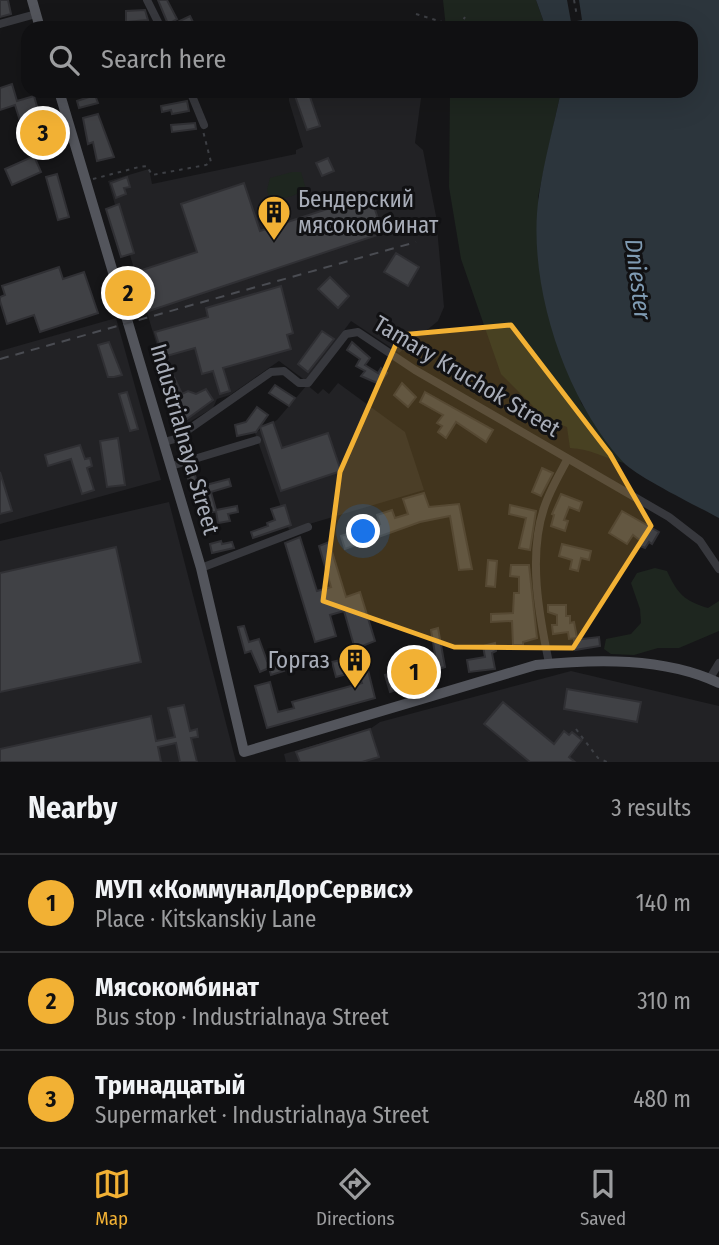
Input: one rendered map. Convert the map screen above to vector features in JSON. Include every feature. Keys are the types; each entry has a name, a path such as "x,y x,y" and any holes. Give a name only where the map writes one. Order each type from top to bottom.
{"main road":[{"path":"32,0 38,21"},
{"name":"Industrialnaya Street","path":"61,98 201,568 245,757"},
{"path":"245,757 549,663 581,660 657,666 714,681"}],"street":[{"path":"147,0 158,21"},
{"path":"0,24 36,14"},
{"path":"193,98 204,125"},
{"name":"Tamary Kruchok Street","path":"164,442 175,439 265,374 280,370 299,383 308,383 346,334 355,331 567,460 669,517 700,541 719,569"},
{"path":"171,466 257,440"},
{"path":"549,663 541,625 539,531 544,507 567,460"},
{"path":"201,568 308,527"},
{"path":"714,681 719,663"}],"path":[{"path":"574,0 577,16"},
{"path":"416,14 439,21"},
{"path":"463,21 465,17"},
{"path":"86,181 139,167 147,166 152,175 206,165 211,162 203,133 204,125"},
{"path":"576,729 598,758 607,762"}],"highlighted area":[{"path":"511,325 610,454 651,526 573,648 454,647 323,601 340,472 400,335"}],"shaded area":[{"path":"443,0 536,0 544,21 445,21"},
{"path":"289,98 421,98 415,143 423,150 436,216 444,307 438,321 399,353 351,321 306,381 279,361 230,395 217,399 213,408 181,427 108,181 149,169 152,184 296,154 296,150 303,147"},
{"path":"450,98 559,98 538,197 581,403 624,463 570,448 567,427 546,419 501,374 461,259 449,187"},
{"path":"301,172 306,189 288,197 269,197 267,190 270,178"},
{"path":"116,318 161,480 0,524 0,351"},
{"path":"338,383 405,432 424,490 289,530 255,433 277,420 307,385 318,394 323,389 329,394"},
{"path":"169,502 236,762 0,762 0,541"},
{"path":"655,568 667,571 678,591 687,599 708,608 719,601 719,631 679,648 658,648 634,655 611,654 604,649 606,639 631,634 641,623 640,609 631,583 637,573"},
{"path":"571,671 719,706 719,762 286,762 284,754 370,729 380,722"}],"water":[{"path":"536,0 567,0 571,21 544,21"},
{"name":"Dniester","path":"579,0 719,0 719,518 654,483 623,462 602,436 567,372 544,300 538,264 536,229 546,156 559,98 698,98 698,21 576,21 582,20"}],"building":[{"path":"0,0 8,0 11,14 0,17"},
{"path":"158,0 167,0 177,19 167,21"},
{"path":"145,10 148,20 126,21 126,11"},
{"path":"190,16 192,21 180,21"},
{"path":"12,84 17,101 35,98 38,110 44,109 55,140 40,144 35,124 22,127 15,105 0,110 0,88"},
{"path":"96,98 98,103 79,108 77,101"},
{"path":"296,98 310,98 320,126 307,130"},
{"path":"187,101 189,111 172,114 171,110 162,112 161,106"},
{"path":"98,114 114,157 97,161 93,142 88,144 83,118"},
{"path":"195,123 196,129 172,132 171,125"},
{"path":"34,156 41,172 12,185 5,169"},
{"path":"328,158 334,171 322,176 316,163"},
{"path":"57,174 69,217 58,220 46,177"},
{"path":"127,177 130,187 124,188 126,194 116,198 111,183"},
{"name":"Бендерский мясокомбинат","path":"244,183 260,231 370,195 383,233 146,312 133,273 197,252 181,204"},
{"path":"119,204 134,253 121,257 106,209"},
{"path":"396,253 419,267 408,286 384,272"},
{"path":"59,267 63,279 84,272 98,313 40,332 34,315 7,324 0,301 0,297 5,295 2,286"},
{"path":"330,277 349,296 338,308 318,289"},
{"path":"281,286 293,333 287,335 291,349 223,368 230,391 220,394 213,371 202,374 195,348 163,357 155,332 208,317 206,308"},
{"path":"322,331 334,339 308,372 298,364"},
{"path":"109,342 122,375 108,377 98,345"},
{"path":"352,342 370,358 365,365 378,373 381,368 387,373 379,384 361,376 365,371 356,366 360,359 347,350"},
{"path":"166,360 182,394 188,391 196,394 206,389 213,400 180,424 171,409 169,389 159,363"},
{"path":"402,383 416,397 408,407 394,395"},
{"path":"275,385 295,398 289,406 269,393"},
{"path":"127,392 138,429 130,431 119,394"},
{"path":"425,392 493,430 486,442 456,422 446,438 438,432 442,426 437,423 443,415 420,402"},
{"path":"257,407 268,415 256,432 237,436 235,425 246,422"},
{"path":"273,422 282,448 328,433 341,471 281,491 260,427"},
{"path":"118,438 125,485 107,487 100,441"},
{"path":"80,445 85,459 90,458 92,466 87,468 94,490 82,494 71,459 48,466 45,455"},
{"path":"193,467 198,487 229,479 231,486 211,492 216,510 237,506 238,512 228,514 230,521 218,523 216,511 202,515 188,478 187,469"},
{"path":"542,468 553,473 541,496 532,492"},
{"path":"0,472 12,511 0,514"},
{"path":"424,493 429,507 459,504 472,569 459,570 450,516 420,522 345,549 341,536 380,524 377,515 392,510 395,518 408,514 403,499"},
{"path":"561,494 582,502 579,511 569,507 564,520 568,521 565,531 551,526 552,514"},
{"path":"285,505 291,525 253,538 251,532 268,526 267,523 275,520 271,509"},
{"path":"510,505 536,511 530,550 519,548 526,518 509,514"},
{"path":"622,511 659,532 652,544 649,542 645,548 640,546 642,542 633,535 627,544 609,533"},
{"path":"300,537 317,591 331,587 319,546 329,542 346,597 360,592 375,641 362,646 375,698 267,728 255,686 270,682 278,712 294,708 292,702 362,683 358,671 336,677 332,662 357,656 344,611 330,615 336,636 315,642 285,543"},
{"path":"221,541 222,544 232,542 234,548 212,553 210,544"},
{"path":"562,544 591,551 589,560 581,558 578,571 570,569 572,560 559,556"},
{"path":"116,547 141,662 0,692 0,573"},
{"path":"488,560 497,561 495,587 486,586"},
{"path":"511,565 529,565 537,638 523,642 523,645 513,645 512,621 491,622 491,614 513,613 514,593 519,593 519,577 510,576"},
{"path":"548,605 566,605 566,616 570,616 570,623 574,622 577,638 569,639 568,632 553,634 552,625 557,625 557,615 548,612"},
{"path":"244,626 249,642 259,639 267,661 276,657 284,671 271,675 269,668 260,672 251,651 245,653 238,627"},
{"path":"438,628 445,667 435,670 437,677 390,692 385,675 429,661 428,656 435,654 431,630"},
{"path":"599,637 600,646 575,650 574,640"},
{"path":"495,643 496,651 492,653 495,669 469,672 467,660 485,657 483,646"},
{"path":"567,689 641,702 637,722 564,709"},
{"path":"503,702 554,744 564,731 569,735 572,732 582,740 569,757 575,762 530,762 484,724"},
{"path":"184,705 190,731 197,729 198,737 191,738 197,762 180,762 176,743 158,747 161,762 0,762 0,749 151,716 156,741 175,737 168,708"},
{"path":"370,729 379,757 362,762 300,762 296,752"}],"railway":[{"path":"0,359 416,242"}],"place":[{"name":"Тринадцатый","path":"43,133"},
{"name":"Бендерский мясокомбинат","path":"274,242"},
{"name":"Мясокомбинат","path":"128,293"},
{"name":"МУП «КоммуналДорСервис»","path":"414,672"},
{"name":"Горгаз","path":"355,690"}]}
